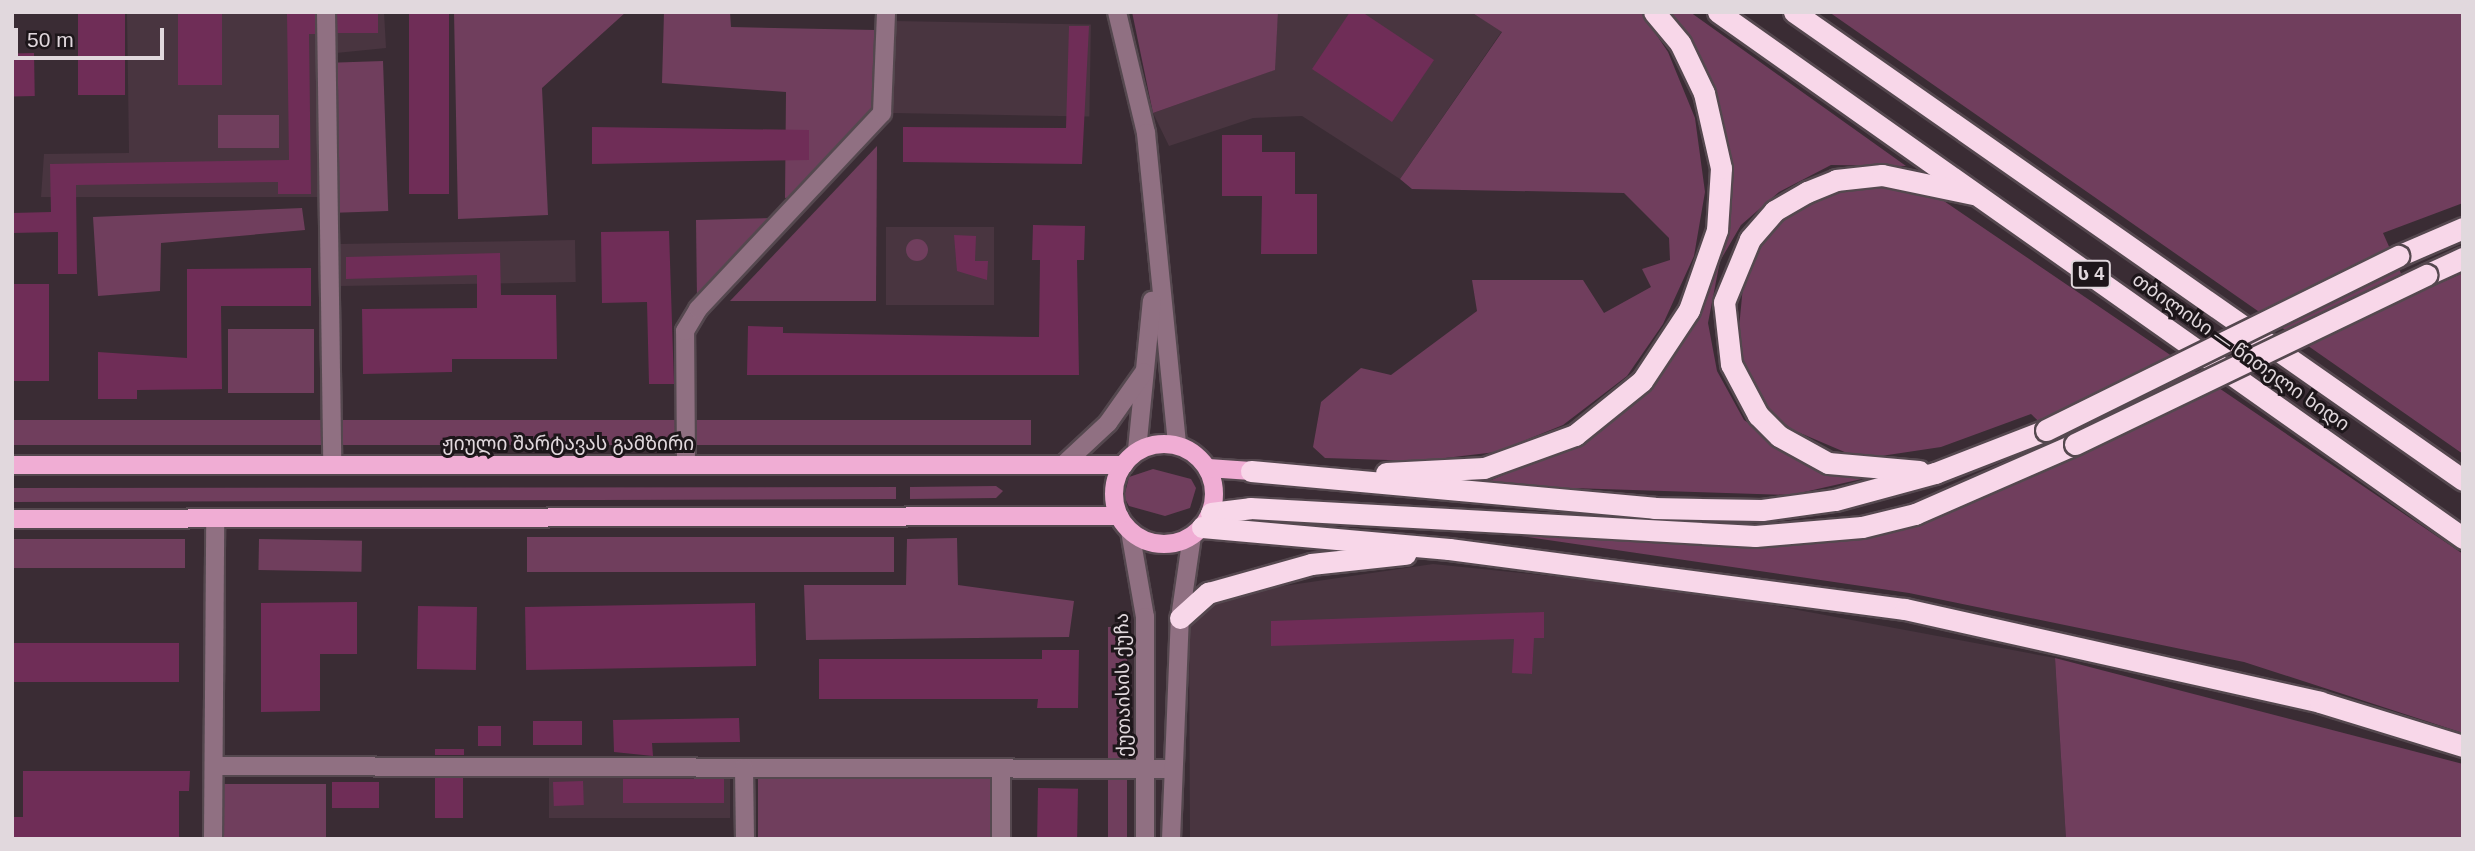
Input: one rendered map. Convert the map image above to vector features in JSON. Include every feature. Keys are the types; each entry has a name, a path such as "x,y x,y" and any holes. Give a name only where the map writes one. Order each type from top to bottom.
{"highway":[{"path":"1314,477 1484,468 1526,457 1607,413 1666,350 1707,268 1717,230 1720,168 1704,93 1680,43 1654,12"},
{"name":"თბილისი — წითელი ხიდი","path":"1718,12 2463,538"},
{"name":"თბილისი — წითელი ხიდი","path":"1794,12 2463,480"},
{"path":"1935,473 1828,463 1779,436 1758,415 1731,364 1724,302 1750,239 1774,211 1836,180 1882,175 1983,197"},
{"path":"1251,471 1654,508 1762,510 1835,500 1935,473 2046,430 2398,256 2463,228"},
{"path":"1201,525 1250,508 1755,536 1862,527 1915,514 2075,444 2463,258"},
{"path":"1201,525 1449,549 1917,611 2320,702 2463,746"},
{"path":"1180,618 1208,593 1311,564 1449,549"}],"main road":[{"path":"1177,444 1208,468 1214,485 1201,525 1160,544 1130,531 1119,516 1113,489 1124,465 1137,450 1177,444"},
{"name":"ჟიული შარტავას გამზირი","path":"12,466 1124,465"},
{"path":"1208,468 1251,471"},
{"path":"12,520 1119,516"}],"street":[{"path":"326,12 332,465"},
{"path":"686,465 685,331 698,309 882,113 886,12"},
{"path":"1117,12 1146,133 1156,270 1177,444"},
{"path":"1137,450 1156,270"},
{"path":"1063,464 1108,423 1144,372"},
{"path":"213,839 215,519"},
{"path":"1171,839 1180,618 1201,525"},
{"name":"ქუთაისის ქუჩა","path":"1130,531 1145,617 1145,839"},
{"path":"214,766 1172,769"},
{"path":"744,768 745,839"},
{"path":"1001,769 1001,839"}],"shaded area":[{"path":"127,12 316,12 322,197 41,197 44,154 129,153"},
{"path":"326,12 384,12 386,48 326,54"},
{"path":"454,12 626,12 542,88 548,215 458,219"},
{"path":"664,12 730,12 731,27 875,30 873,116 801,196 785,198 786,92 662,83"},
{"path":"1132,12 1278,12 1275,70 1153,113"},
{"path":"1278,12 1471,12 1502,31 1400,179 1302,116 1253,118 1169,146 1153,113 1274,70"},
{"path":"1471,12 1641,12 1668,52 1695,118 1705,192 1694,256 1663,324 1627,376 1563,425 1496,452 1420,461 1325,458 1313,447 1321,402 1361,368 1391,375 1477,311 1472,280 1583,280 1604,313 1651,287 1642,269 1670,260 1669,238 1624,193 1412,189 1400,179 1502,32"},
{"path":"1670,12 1690,12 1906,166 1831,165 1779,192 1741,225 1720,261 1708,323 1717,371 1744,420 1803,461 1866,478 1791,495 1480,485 1591,437 1642,397 1710,283 1727,208 1687,37"},
{"path":"1829,12 2463,12 2463,203 2383,233 2411,296 2463,273 2463,454"},
{"path":"894,21 1091,24 1089,116 892,113"},
{"path":"383,61 388,211 336,213 331,63"},
{"path":"218,115 279,115 279,148 218,148"},
{"path":"877,146 876,301 730,301"},
{"path":"1885,184 1938,197 2463,554 2463,733 2244,662 1909,593 1521,536 1751,546 1865,537 1951,511 2074,455 2031,414 1941,447 1861,459 1793,430 1764,408 1743,372 1739,328 1743,286 1758,248 1796,207 1848,185"},
{"path":"302,208 305,230 161,243 160,291 98,296 93,217"},
{"path":"775,218 697,300 696,220"},
{"path":"886,227 994,227 994,305 886,305"},
{"path":"917,239 925,242 928,250 925,258 917,261 909,258 906,250 909,242"},
{"path":"575,240 576,282 340,286 339,244"},
{"path":"228,329 314,329 314,393 228,393"},
{"path":"12,420 1031,420 1031,445 12,445"},
{"path":"1153,469 1191,479 1196,488 1190,508 1165,516 1129,506 1124,497 1129,477"},
{"path":"996,486 1003,491 996,498 910,499 910,487"},
{"path":"896,487 896,499 12,502 12,488"},
{"path":"527,537 894,537 894,572 527,572"},
{"path":"957,538 958,585 1074,601 1069,637 806,640 804,585 906,585 907,539"},
{"path":"12,539 185,539 185,568 12,568"},
{"path":"259,539 362,541 361,572 258,570"},
{"path":"1433,564 1697,591 2055,658 2066,839 1190,839 1189,616 1243,592"},
{"path":"1108,627 1127,627 1127,839 1108,839"},
{"path":"2055,658 2463,764 2463,839 2066,839"},
{"path":"549,776 730,776 730,818 549,818"},
{"path":"758,778 995,778 995,839 758,839"},
{"path":"220,784 326,784 326,839 220,839"}],"building":[{"path":"78,12 125,12 125,95 78,95"},
{"path":"178,12 222,12 222,85 178,85"},
{"path":"337,12 378,12 378,33 337,33"},
{"path":"1350,12 1362,12 1434,60 1392,122 1312,69"},
{"path":"315,13 315,34 309,34 311,194 278,194 278,182 76,185 77,274 58,274 58,232 12,233 12,213 51,212 50,164 289,160 287,14"},
{"path":"409,14 449,14 449,194 409,194"},
{"path":"1069,26 1089,26 1082,164 903,162 903,127 1066,128"},
{"path":"12,53 34,53 35,96 13,96"},
{"path":"592,127 809,130 809,160 592,164"},
{"path":"1222,135 1262,135 1262,152 1295,152 1295,194 1317,194 1317,254 1261,254 1262,196 1222,196"},
{"path":"1033,225 1085,226 1084,260 1077,260 1079,375 747,375 748,326 783,327 783,333 1039,337 1040,260 1032,260"},
{"path":"669,231 674,384 649,384 647,302 602,303 601,232"},
{"path":"954,235 976,236 975,261 988,261 987,280 957,271"},
{"path":"500,253 501,295 556,295 557,359 452,359 452,372 363,374 362,309 477,308 477,275 346,279 346,257"},
{"path":"311,268 311,306 221,306 222,389 137,390 137,399 98,399 98,352 187,358 187,269"},
{"path":"12,284 49,284 49,381 12,381"},
{"path":"357,602 357,654 320,654 320,711 261,712 261,603"},
{"path":"755,603 756,666 526,670 525,607"},
{"path":"418,606 477,607 476,670 417,669"},
{"path":"1544,612 1544,638 1534,638 1532,674 1512,673 1514,639 1271,646 1271,621"},
{"path":"12,643 179,643 179,682 12,682"},
{"path":"1042,650 1079,650 1078,708 1037,708 1038,699 819,699 819,659 1042,659"},
{"path":"739,718 740,742 652,743 653,756 614,752 613,720"},
{"path":"533,721 582,721 582,745 533,745"},
{"path":"478,726 501,726 501,746 478,746"},
{"path":"435,749 464,749 464,755 435,755"},
{"path":"23,771 190,771 189,791 179,791 179,839 12,839 12,817 23,817"},
{"path":"435,778 463,778 463,818 435,818"},
{"path":"623,779 724,779 724,803 623,803"},
{"path":"583,781 584,805 554,806 553,782"},
{"path":"332,782 379,782 379,808 332,808"},
{"path":"1038,788 1078,789 1077,839 1037,839"}]}
